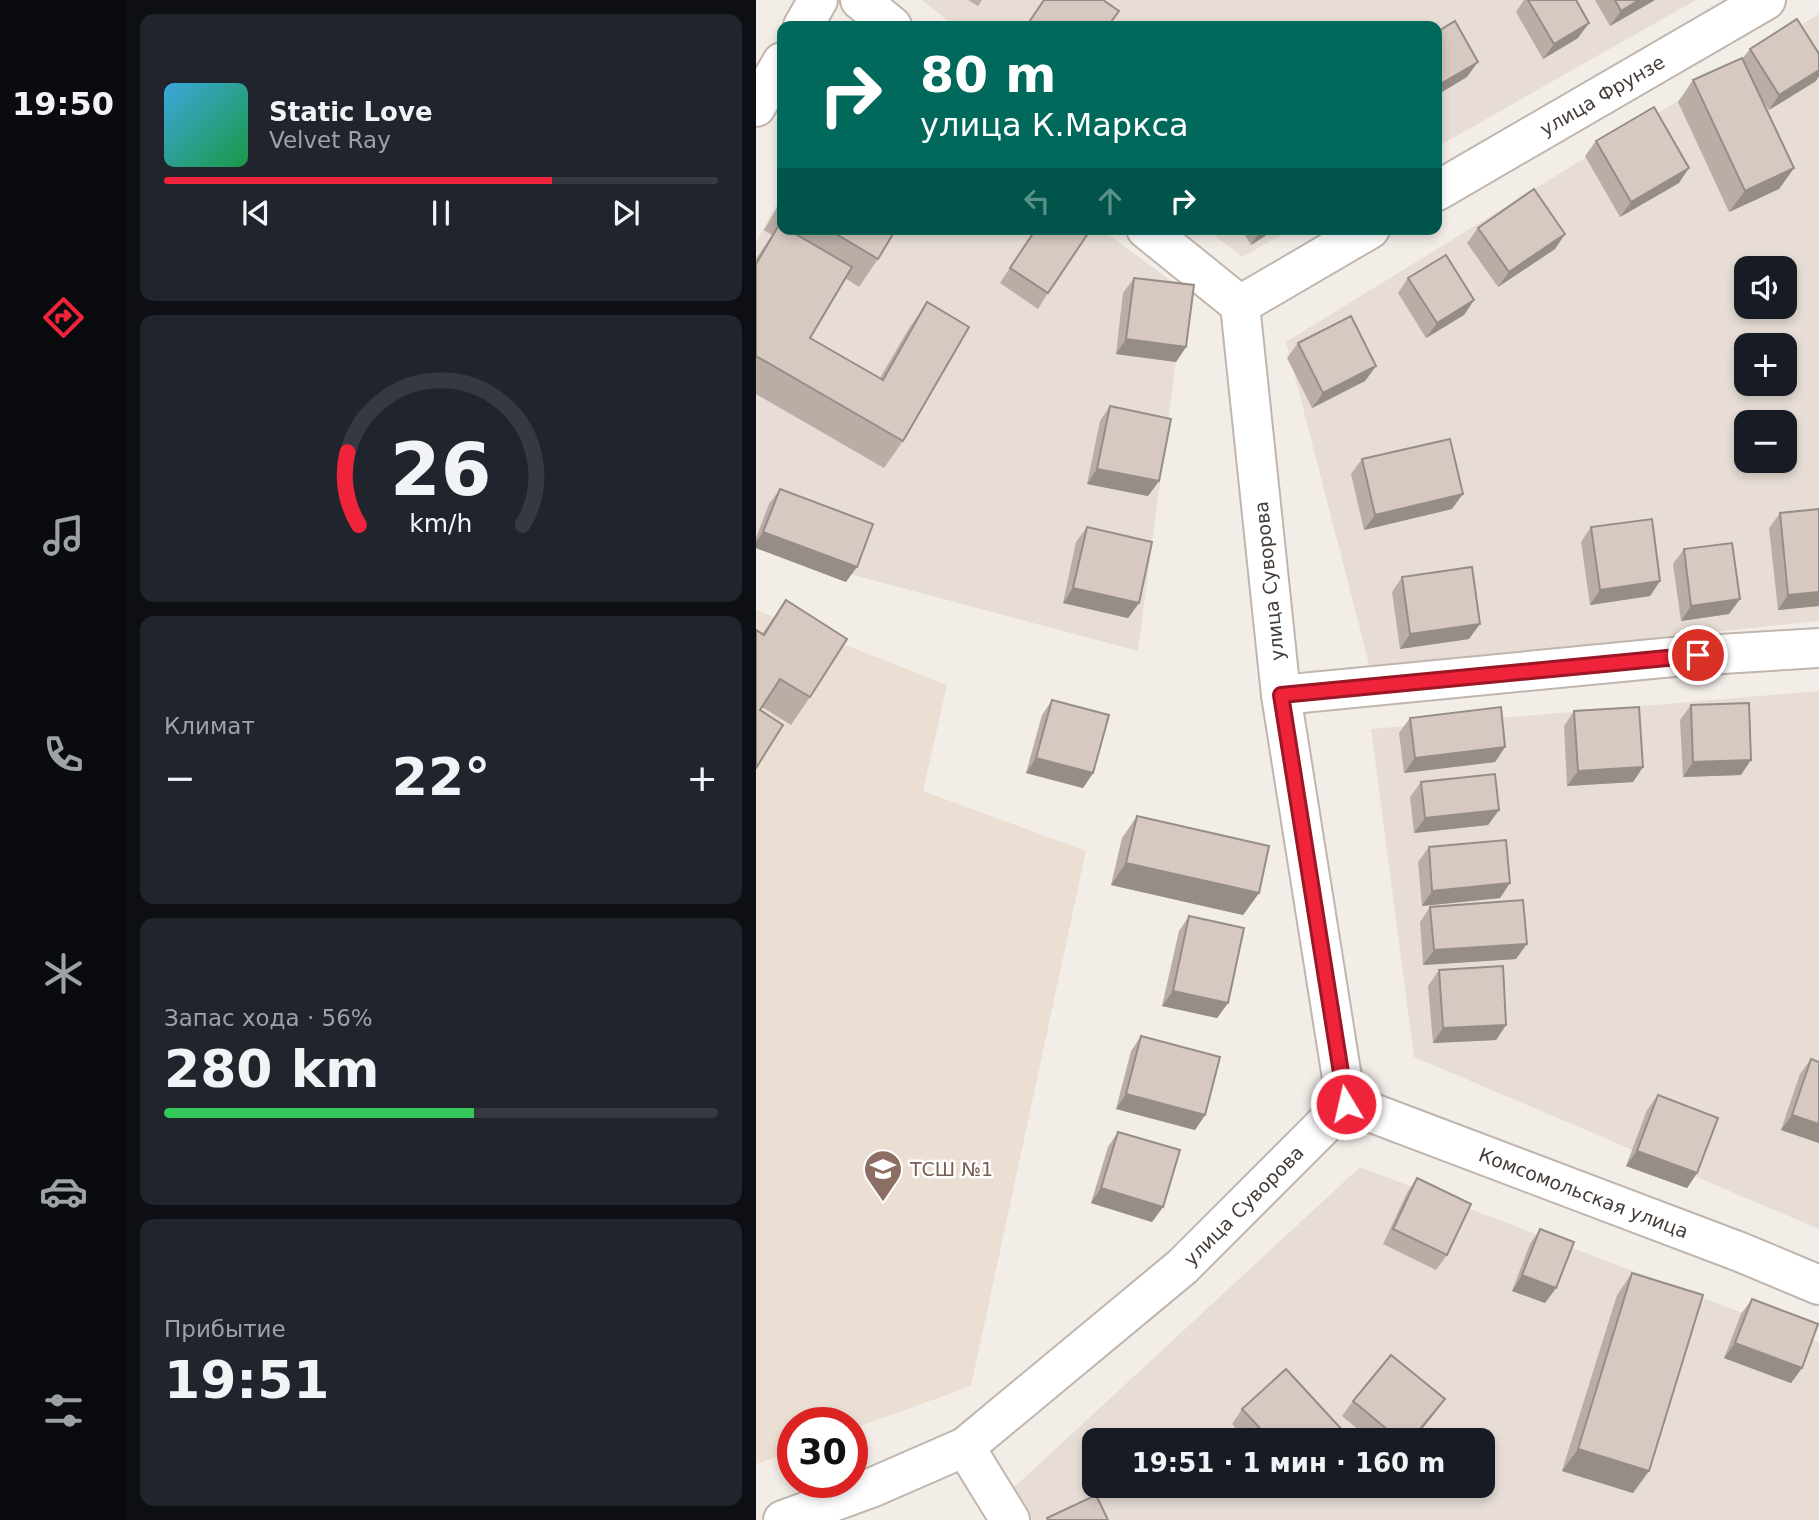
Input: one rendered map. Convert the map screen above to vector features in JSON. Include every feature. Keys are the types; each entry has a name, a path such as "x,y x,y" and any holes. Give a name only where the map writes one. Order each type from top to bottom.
{"street":[{"path":"806,21 818,0"},
{"path":"860,0 886,21"},
{"name":"улица Фрунзе","path":"1442,188 1766,0"},
{"path":"756,107 777,71"},
{"path":"1153,235 1240,305 1360,235"},
{"name":"улица Суворова","path":"783,1520 871,1488 965,1447 1182,1267 1346,1104 1281,695 1240,305"},
{"path":"1281,695 1673,657 1819,648"},
{"name":"Комсомольская улица","path":"1346,1104 1727,1247 1819,1285"},
{"path":"965,1447 1010,1520"}],"shaded area":[{"path":"922,0 1696,0 1442,144 1442,21 948,21"},
{"path":"1819,14 1819,621 1370,668 1286,342"},
{"path":"777,203 777,235 1109,235 1185,291 1138,651 756,549 756,242"},
{"path":"1214,235 1281,235 1242,257"},
{"name":"ТСШ №1","path":"756,610 947,685 923,791 1086,851 971,1386 868,1423 868,1407 777,1407 777,1457 756,1464"},
{"path":"1819,691 1819,1229 1414,1057 1371,729"},
{"path":"1360,1167 1819,1342 1819,1520 1028,1520 1010,1491"}],"building":[{"path":"1044,0 1103,0 1119,11 1112,21 1030,21"},
{"path":"1528,0 1576,0 1589,23 1554,44"},
{"path":"1615,0 1639,0 1621,11"},
{"path":"1797,19 1819,54 1819,70 1779,95 1750,49"},
{"path":"1455,21 1478,62 1442,83 1442,29"},
{"path":"1742,58 1794,168 1745,191 1693,80"},
{"path":"1654,107 1689,168 1631,202 1596,141"},
{"path":"1534,189 1565,234 1509,272 1478,228"},
{"path":"777,228 777,235 797,235 852,267 810,338 883,380 927,302 969,327 903,441 756,356 756,264"},
{"path":"838,235 892,235 878,259"},
{"path":"1032,235 1087,235 1048,293 1010,268"},
{"path":"1446,255 1474,300 1437,323 1408,278"},
{"path":"1134,278 1194,285 1186,347 1126,339"},
{"path":"1351,316 1376,366 1323,393 1298,343"},
{"path":"1110,406 1171,419 1159,481 1097,469"},
{"path":"1450,439 1463,494 1375,515 1362,459"},
{"path":"780,489 873,524 857,567 763,532"},
{"path":"1819,509 1819,592 1788,595 1780,513"},
{"path":"1652,519 1660,581 1600,590 1591,527"},
{"path":"1087,527 1152,542 1139,603 1073,588"},
{"path":"1732,543 1740,599 1691,606 1684,549"},
{"path":"1472,567 1480,624 1410,634 1402,577"},
{"path":"786,600 847,639 810,697 780,679 760,710 783,725 756,768 756,630 764,635"},
{"path":"1052,700 1109,715 1093,773 1036,758"},
{"path":"1749,703 1751,760 1693,762 1691,705"},
{"path":"1501,707 1505,747 1415,758 1410,718"},
{"path":"1639,707 1643,767 1578,771 1574,711"},
{"path":"1495,774 1499,810 1425,818 1421,782"},
{"path":"1137,816 1269,846 1259,893 1126,863"},
{"path":"1506,840 1510,883 1432,891 1429,847"},
{"path":"1523,900 1527,944 1434,950 1430,907"},
{"path":"1189,916 1244,928 1228,1003 1173,991"},
{"path":"1503,966 1506,1025 1443,1028 1439,970"},
{"path":"1141,1036 1220,1057 1205,1115 1126,1094"},
{"path":"1811,1059 1819,1062 1819,1124 1792,1115"},
{"path":"1658,1095 1718,1118 1697,1173 1637,1151"},
{"path":"1118,1132 1180,1150 1163,1207 1101,1188"},
{"path":"1417,1178 1471,1204 1447,1255 1393,1229"},
{"path":"1540,1229 1574,1242 1556,1288 1522,1275"},
{"path":"1632,1273 1703,1295 1649,1471 1578,1449"},
{"path":"1752,1299 1818,1324 1802,1368 1735,1343"},
{"path":"1391,1355 1445,1399 1421,1428 1386,1428 1353,1401"},
{"path":"1286,1369 1340,1428 1260,1428 1242,1409"},
{"path":"1090,1498 1097,1498 1108,1520 1048,1520 1047,1518"}],"place":[{"name":"ТСШ №1","path":"883,1203"}],"route":[{"path":"1346,1104 1281,695 1698,655"}]}
